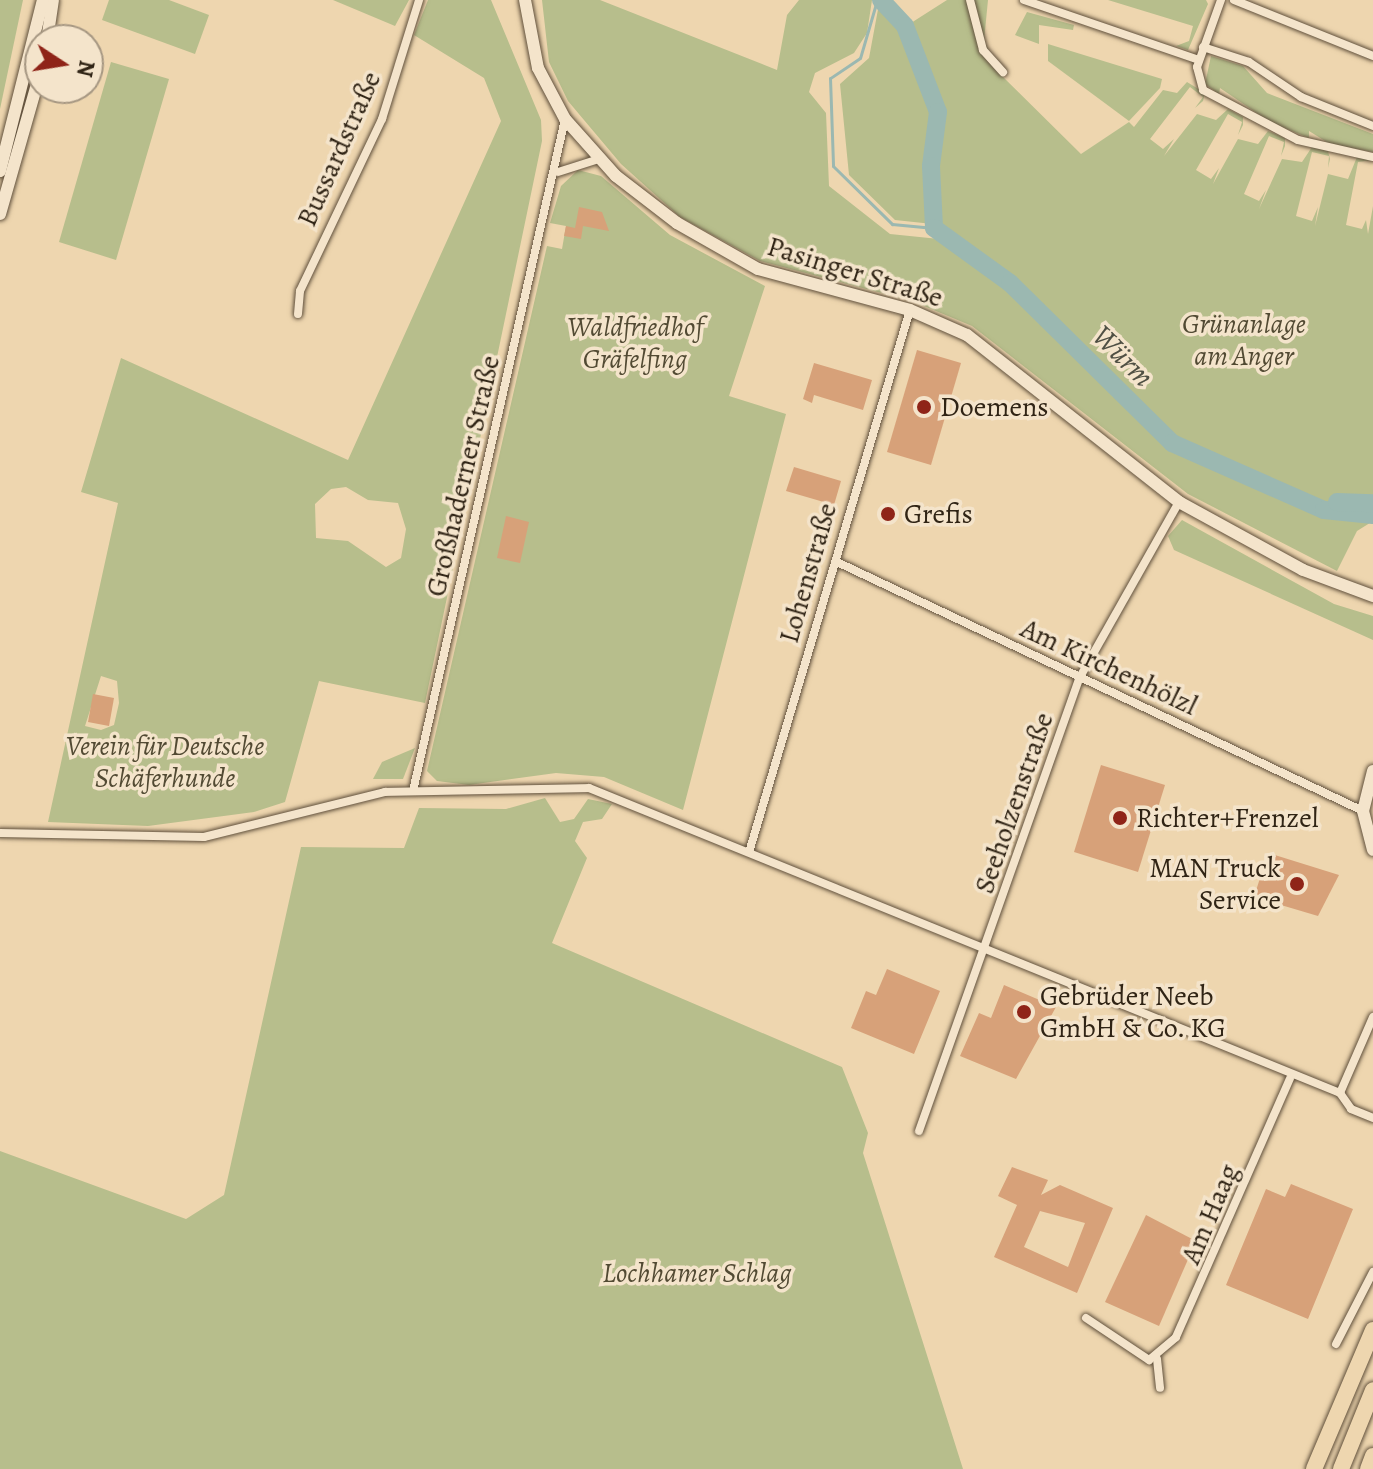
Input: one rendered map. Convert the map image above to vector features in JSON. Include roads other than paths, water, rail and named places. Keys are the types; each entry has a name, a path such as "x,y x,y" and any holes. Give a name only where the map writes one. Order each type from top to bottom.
{"highway":[{"path":"1314,1469 1373,1330"},
{"path":"1341,1469 1373,1390"},
{"path":"1368,1469 1373,1456"}],"main road":[{"path":"0,171 43,0"},
{"path":"49,24 53,0"},
{"name":"Pasinger Straße","path":"525,0 534,57 565,119 599,159 677,223 758,269 910,310 997,353 1179,502 1303,570 1372,596"},
{"path":"0,214 31,104"},
{"path":"1373,771 1363,811 1373,850"}],"street":[{"name":"Bussardstraße","path":"298,314 300,291 382,119 419,0"},
{"path":"970,0 983,50 1003,72"},
{"path":"1024,0 1199,60"},
{"path":"1221,0 1199,60 1203,90 1249,118 1308,144 1373,157"},
{"path":"1234,0 1373,56"},
{"path":"1203,47 1249,62 1272,82 1373,126"},
{"name":"Großhaderner Straße","path":"413,791 557,173 565,119"},
{"path":"557,173 599,159"},
{"name":"Lohenstraße","path":"750,849 910,310"},
{"name":"Seeholzenstraße","path":"919,1131 987,952 1080,677 1179,502"},
{"name":"Am Kirchenhölzl","path":"837,562 1363,811"},
{"path":"0,833 204,837 413,791 466,795 589,788 750,849 1290,1078 1340,1093 1351,1109 1373,1118"},
{"path":"1340,1093 1373,1017"},
{"name":"Am Haag","path":"1157,1359 1201,1290 1290,1078"},
{"path":"1336,1344 1373,1272"},
{"path":"1086,1318 1135,1357 1157,1359 1160,1388"}],"waterway":[{"name":"Würm","path":"877,0 860,58 830,78 833,166 892,224 934,228"},
{"name":"Würm","path":"881,0 905,26 938,112 931,166 934,228 1010,283 1172,443 1324,510 1373,515"},
{"name":"Würm","path":"1337,502 1373,503"}],"place":[{"name":"Doemens","path":"924,407"},
{"name":"Grefis","path":"888,514"},
{"name":"Richter+Frenzel","path":"1120,818"},
{"name":"MAN Truck Service","path":"1297,884"},
{"name":"Gebrüder Neeb GmbH & Co. KG","path":"1024,1012"}],"park label":[{"name":"Grünanlage am Anger","path":"1244,340"},
{"name":"Waldfriedhof Gräfelfing","path":"635,343"},
{"name":"Verein für Deutsche Schäferhunde","path":"165,762"},
{"name":"Lochhamer Schlag","path":"697,1273"}]}
